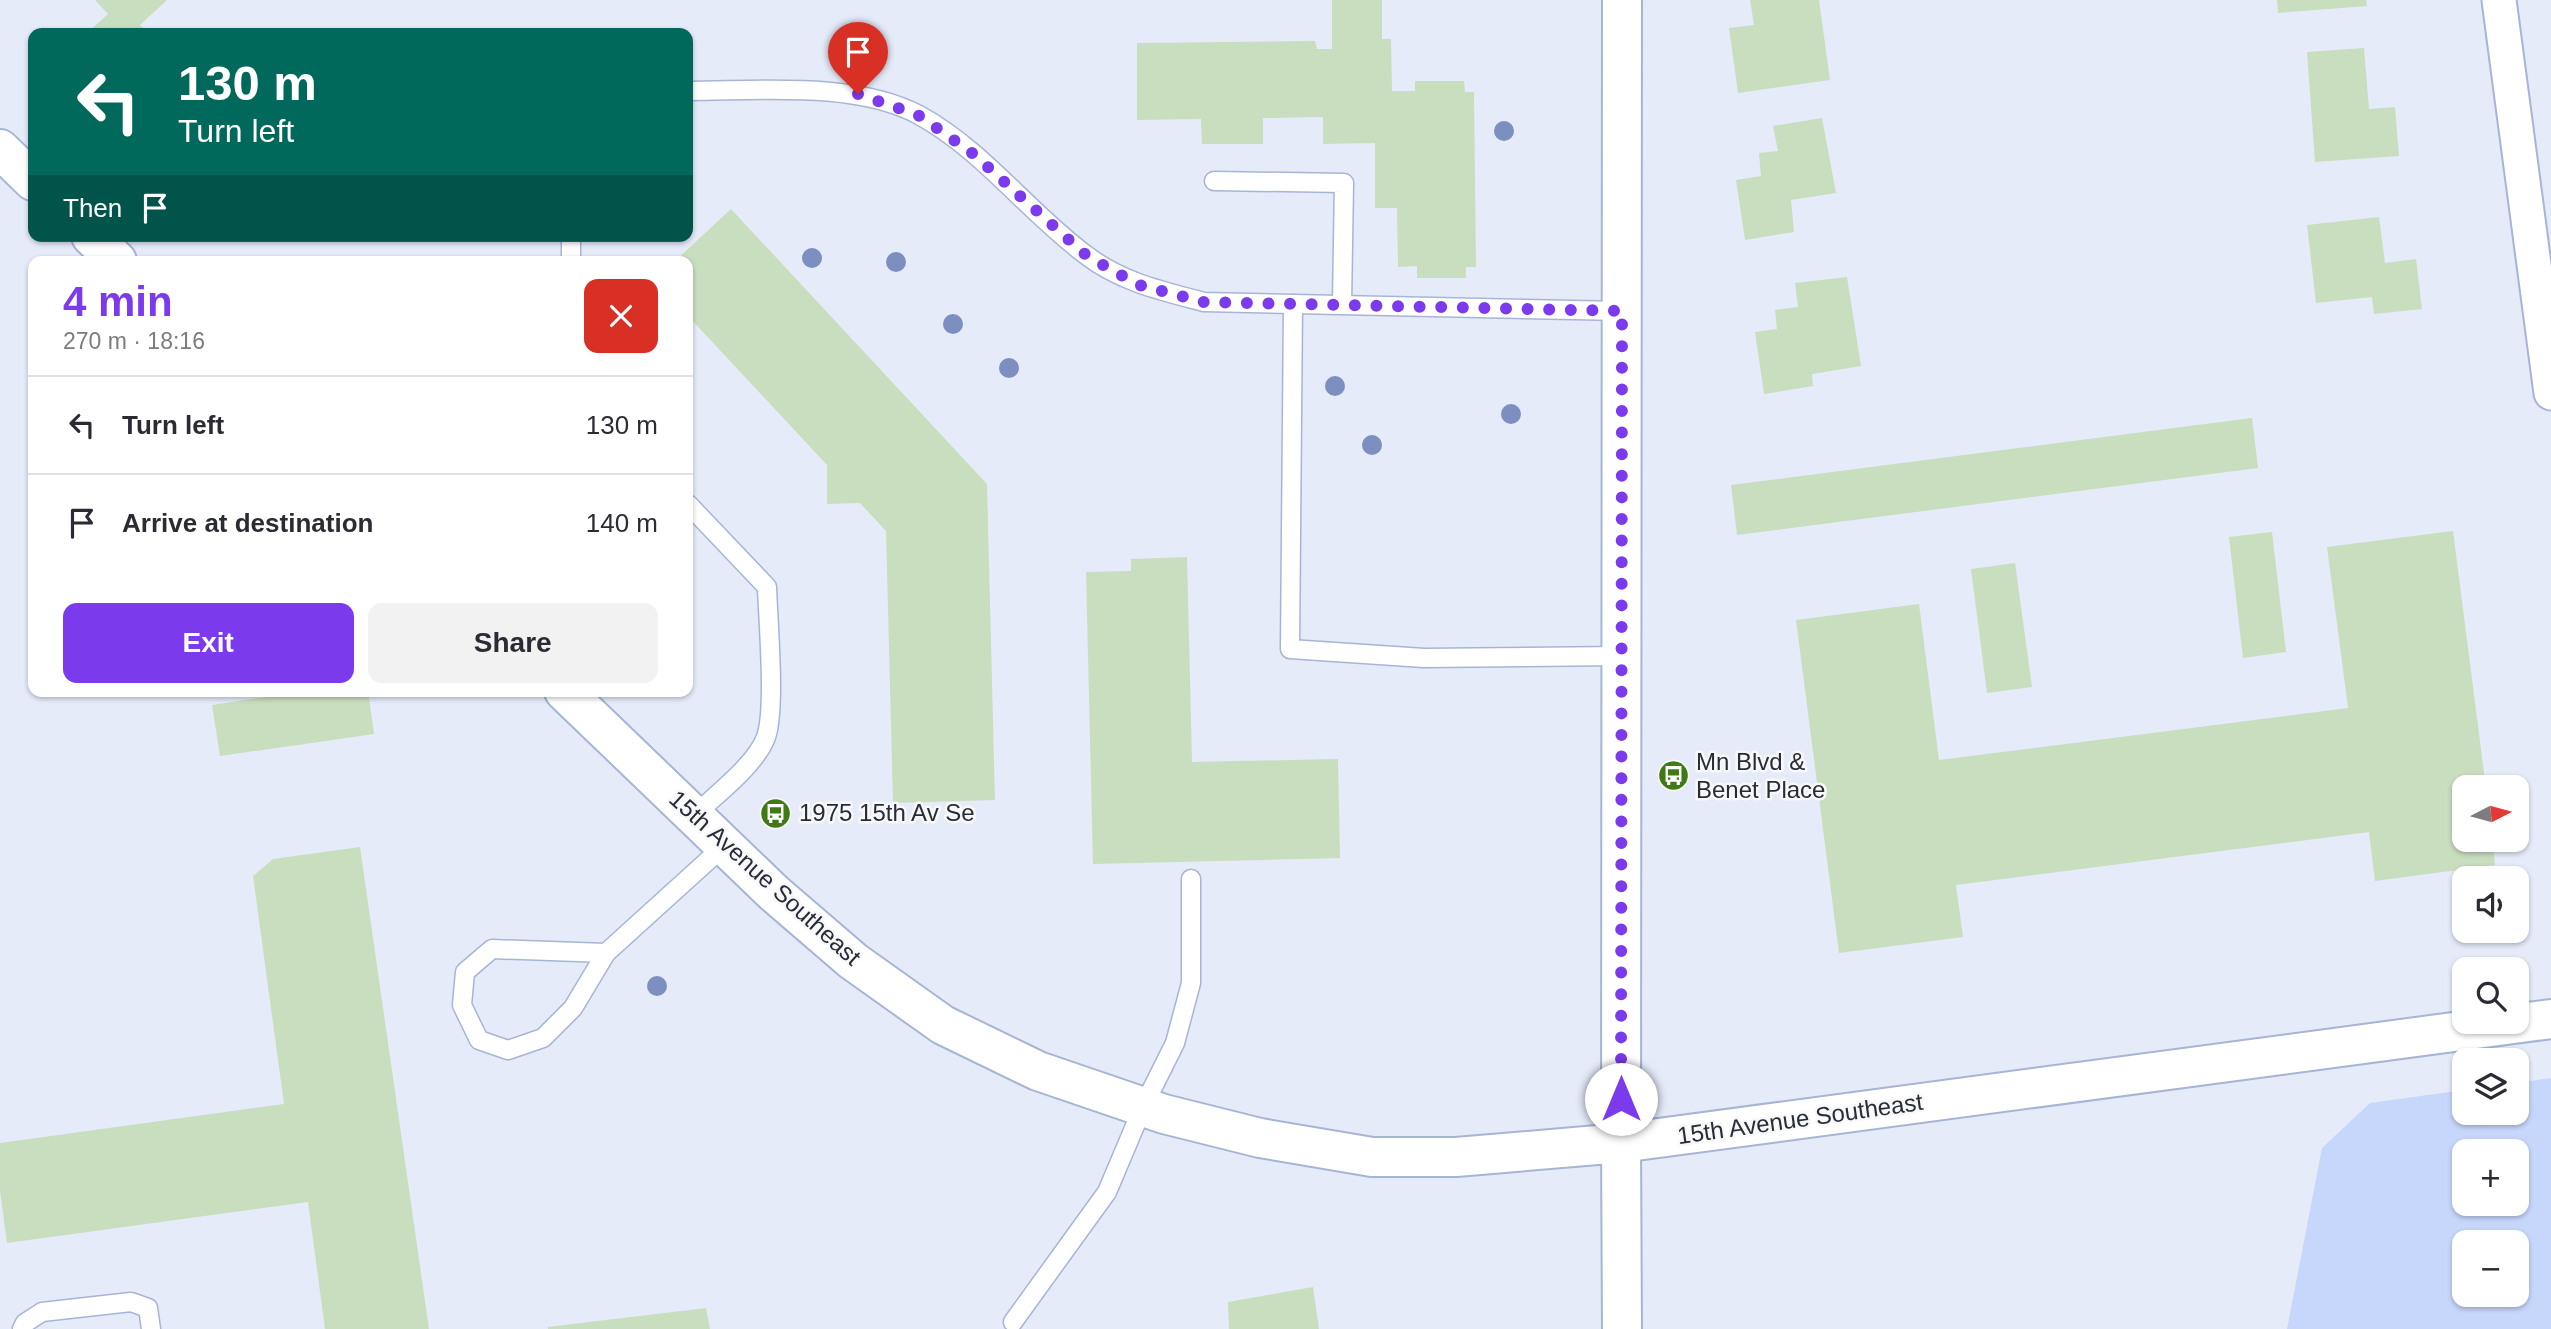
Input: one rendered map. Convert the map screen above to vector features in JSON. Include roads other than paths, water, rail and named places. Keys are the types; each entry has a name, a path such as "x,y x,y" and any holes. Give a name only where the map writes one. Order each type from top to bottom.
{"street":[{"path":"1622,0 1622,1329"},
{"path":"2499,0 2551,393"},
{"path":"0,149 28,176"},
{"path":"97,242 112,256"},
{"name":"15th Avenue Southeast","path":"570,697 724,846 853,961 943,1025 1038,1071 1143,1107 1260,1138 1372,1157 1456,1157 1621,1143 2551,1019"}],"lane":[{"path":"693,91 809,91 858,94 918,115 971,152 1087,256 1139,285 1204,302 1622,311"},
{"path":"1214,181 1344,183 1342,304"},
{"path":"1293,304 1290,649 1424,658 1622,656"},
{"path":"693,509 767,587 770,693 766,737 754,758 694,816"},
{"path":"606,953 492,949 465,972 462,1005 479,1040 508,1050 543,1038 573,1008 606,953 724,846"},
{"path":"1013,1322 1107,1192 1143,1107 1175,1043 1191,983 1191,879"},
{"path":"22,1329 25,1323 41,1312 131,1302 148,1308 150,1329"}],"place":[{"name":"Mn Blvd & Benet Place","path":"1673,776"},
{"name":"1975 15th Av Se","path":"776,813"}]}
